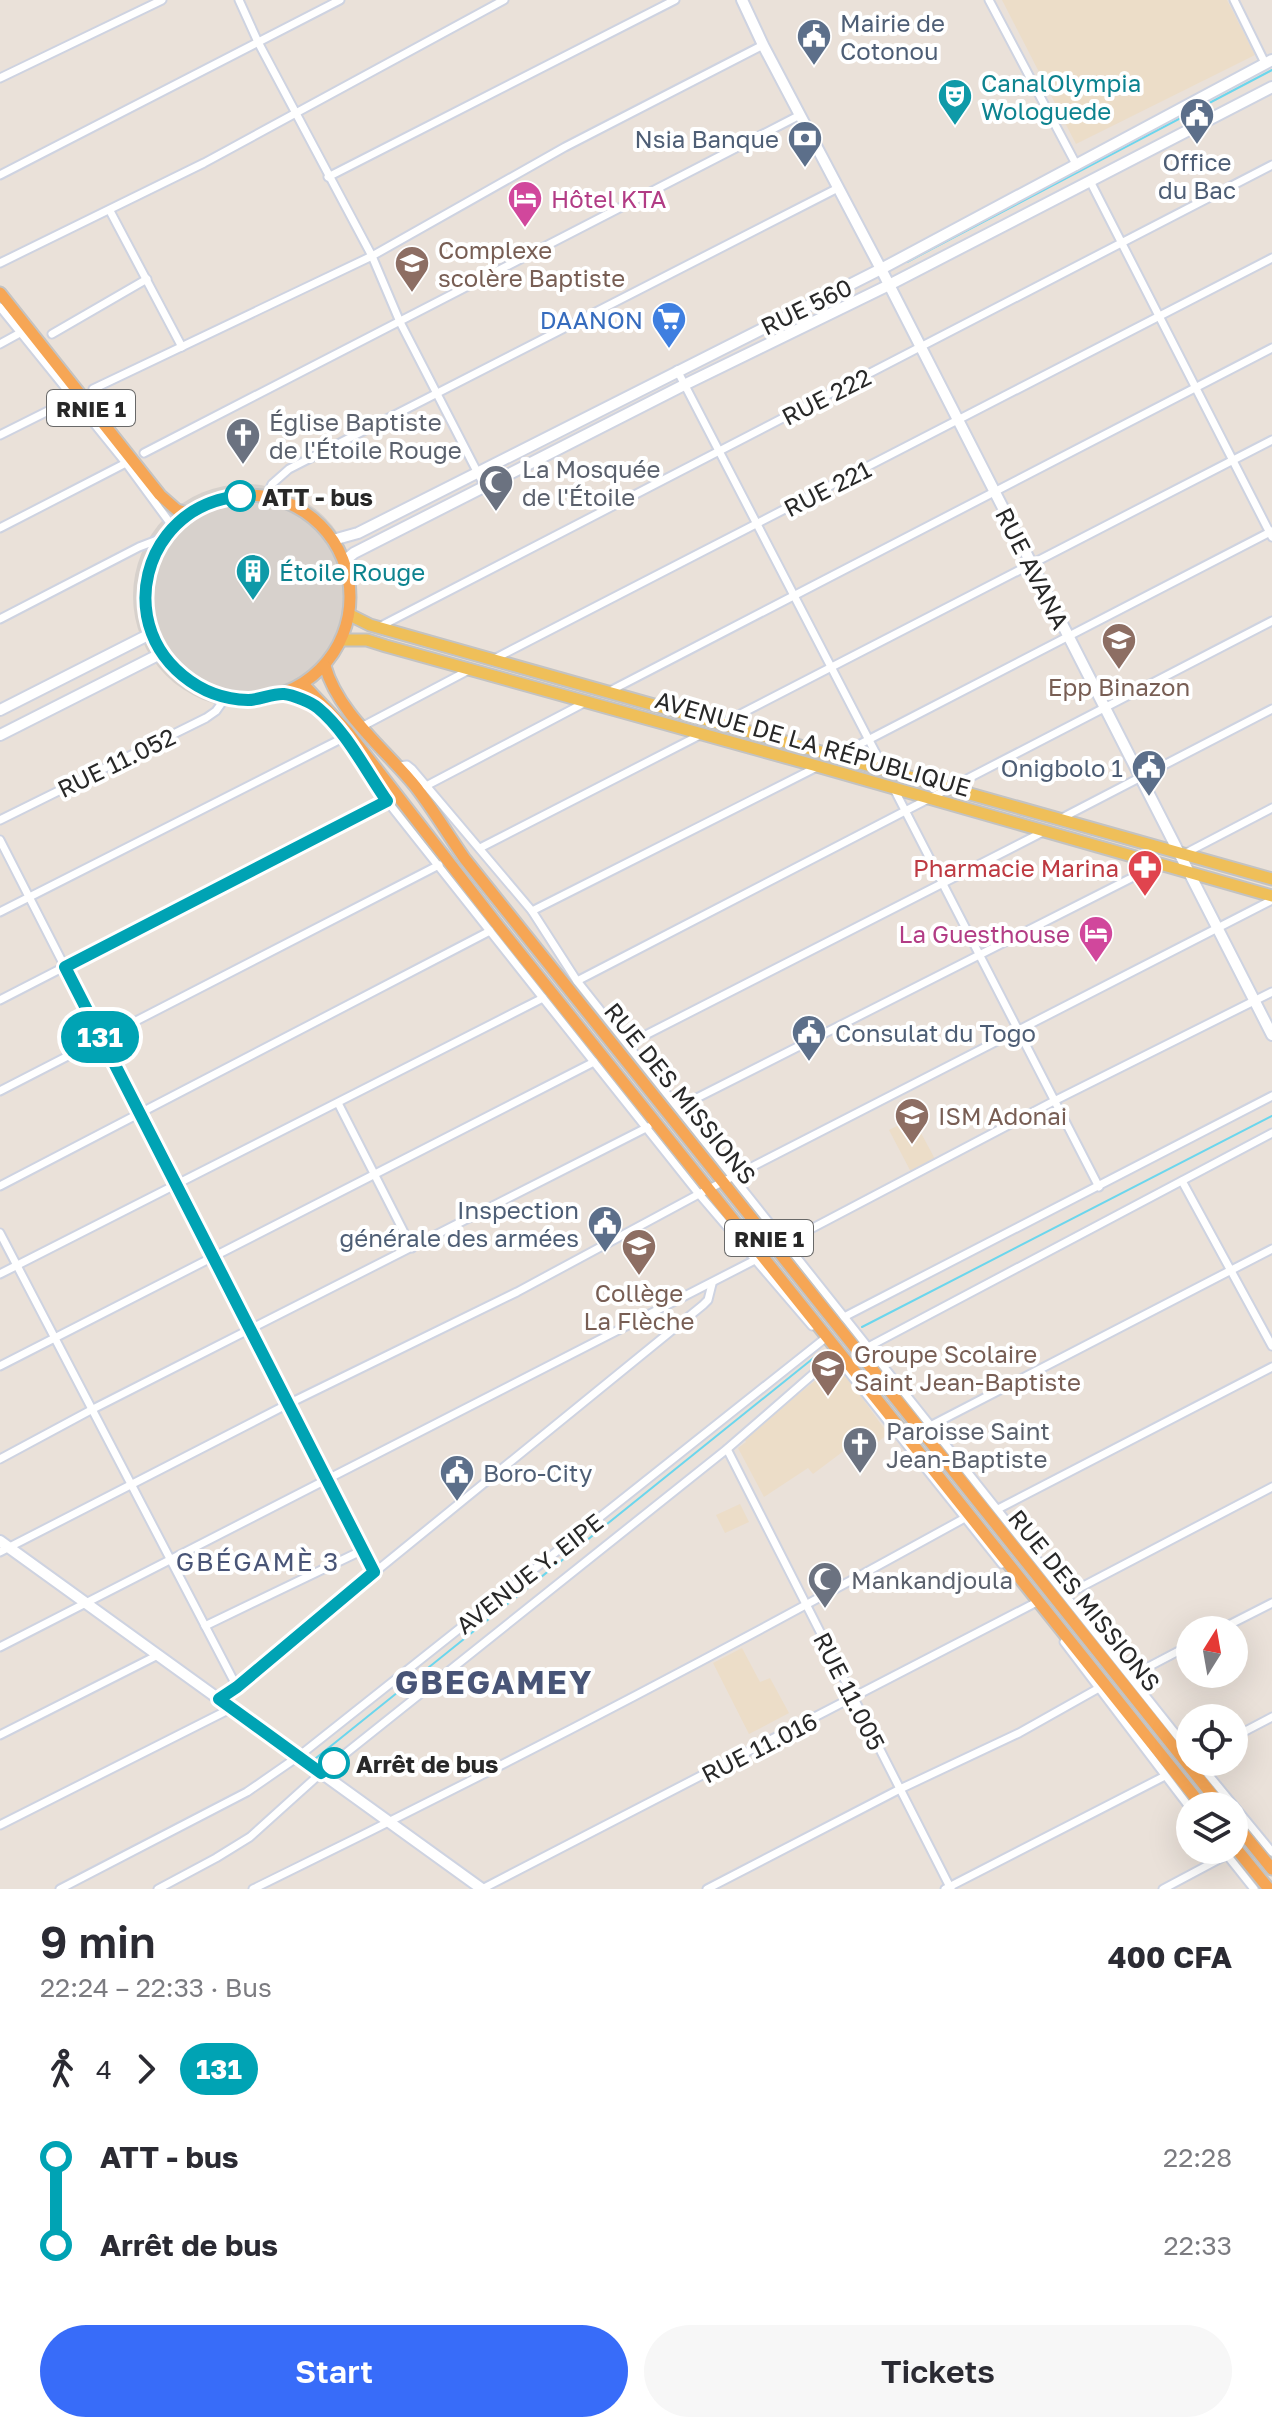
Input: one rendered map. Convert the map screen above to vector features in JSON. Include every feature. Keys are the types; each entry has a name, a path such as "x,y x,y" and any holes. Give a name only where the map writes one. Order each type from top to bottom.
{"highway":[{"name":"RNIE 1","path":"0,293 160,495 177,510 190,514"},
{"path":"266,497 288,503 308,514 333,540 344,561 351,589 350,615 342,640 325,666 303,684 283,694 259,699 226,697 189,681 162,653 152,633 146,607 147,580 152,561 165,537 190,514 202,506 227,498 266,497"},
{"name":"RUE DES MISSIONS","path":"325,666 336,692 417,789 465,859 566,987 729,1180 1210,1792"},
{"name":"RUE DES MISSIONS","path":"303,684 348,732 705,1191 1191,1792"},
{"path":"1248,1839 1272,1869"},
{"path":"1243,1864 1269,1889"}],"main road":[{"name":"RUE AVANA","path":"742,0 1272,1035"},
{"name":"RUE 560","path":"333,540 358,533 881,269 1268,61"},
{"name":"RUE 560","path":"344,561 354,553 684,385 889,285 1272,87"},
{"name":"AVENUE DE LA RÉPUBLIQUE","path":"350,615 361,622 1272,879"},
{"path":"0,710 152,633"},
{"name":"AVENUE DE LA RÉPUBLIQUE","path":"342,640 367,640 932,797 1272,898"},
{"path":"0,735 162,653"},
{"path":"3,1547 86,1603 482,1889"}],"street":[{"path":"0,78 162,0"},
{"path":"239,0 328,177 372,256 400,322 485,487"},
{"path":"0,175 340,0"},
{"path":"0,263 110,211 504,0"},
{"path":"328,177 675,0"},
{"path":"989,0 1077,166"},
{"path":"1234,0 1268,61"},
{"path":"93,389 372,256 565,147 763,45"},
{"path":"144,453 800,115"},
{"name":"RUE 222","path":"379,627 1272,165"},
{"path":"835,757 1067,635 1271,533 1090,181"},
{"path":"266,497 272,484 289,469 838,188"},
{"path":"110,211 182,347"},
{"name":"RUE 221","path":"494,659 1272,258"},
{"path":"52,334 147,279"},
{"path":"0,307 126,463 173,527"},
{"path":"0,344 20,333"},
{"path":"608,692 1272,348"},
{"path":"677,370 885,770"},
{"path":"0,435 74,398"},
{"path":"721,724 1272,440"},
{"path":"0,528 126,463"},
{"path":"0,619 139,547 165,537"},
{"path":"577,981 1272,621"},
{"path":"363,726 471,669"},
{"path":"283,694 315,705 343,738 387,801 594,1062 705,1191 755,1260 823,1340 963,1519 1035,1603 1178,1792"},
{"name":"RUE 11.052","path":"0,820 206,718 216,711 226,697"},
{"path":"426,786 586,702"},
{"path":"1058,820 1272,709"},
{"path":"480,848 700,735"},
{"path":"0,912 343,738"},
{"path":"397,766 410,767 532,911 577,981 679,1107 729,1180 786,1242 1176,1734"},
{"path":"532,911 819,766"},
{"path":"893,786 1099,1187"},
{"path":"0,1000 387,801"},
{"path":"1180,853 1272,808"},
{"path":"628,1044 1043,832"},
{"path":"0,840 374,1572"},
{"path":"679,1107 1161,863"},
{"path":"0,1091 439,865"},
{"path":"3,1547 132,1486 288,1404 517,1292 705,1191 1272,898"},
{"path":"0,1186 490,931"},
{"path":"786,1242 1054,1101 1272,992"},
{"path":"0,1274 543,998"},
{"path":"0,1366 594,1062"},
{"path":"844,1317 1272,1096"},
{"path":"338,1103 412,1248"},
{"path":"0,1459 648,1127"},
{"path":"868,1347 1272,1133"},
{"path":"1182,1181 1272,1346"},
{"path":"0,1233 237,1687"},
{"path":"932,1425 1272,1249"},
{"path":"0,1647 755,1260"},
{"path":"219,1699 703,1305 708,1300 712,1284"},
{"name":"AVENUE Y. EIPE","path":"60,1889 247,1792 299,1756 823,1340"},
{"name":"AVENUE Y. EIPE","path":"158,1889 250,1837 321,1773 727,1449 835,1355"},
{"path":"998,1509 1272,1367"},
{"name":"RUE 11.005","path":"727,1449 949,1888"},
{"path":"1066,1595 1272,1487"},
{"path":"253,1889 807,1606 963,1519"},
{"path":"205,1626 363,1550"},
{"name":"RUE 11.016","path":"482,1889 1035,1603"},
{"path":"1246,1616 1272,1603"},
{"path":"1131,1676 1176,1652"},
{"path":"0,1735 158,1655"},
{"path":"707,1889 900,1789 1019,1733 1099,1688"},
{"path":"0,1825 232,1708"},
{"path":"1248,1730 1272,1717"},
{"path":"949,1888 1165,1776"},
{"path":"1211,1776 1268,1840 1272,1852"},
{"path":"1163,1889 1205,1864"},
{"path":"1237,1864 1254,1889"}],"shaded area":[{"path":"1002,0 1227,0 1255,55 1076,144"},
{"name":"Étoile Rouge","path":"245,484 288,492 324,517 349,553 357,596 349,639 324,675 288,700 245,708 202,700 166,675 141,639 133,596 141,553 166,517 202,492"},
{"name":"ISM Adonai","path":"913,1118 936,1161 912,1174 889,1130"},
{"name":"Groupe Scolaire Saint Jean-Baptiste","path":"837,1363 888,1434 865,1452 857,1441 813,1474 808,1468 764,1497 738,1448 746,1442 744,1438"},
{"path":"740,1504 749,1522 725,1533 716,1515"},
{"path":"742,1648 760,1682 770,1678 789,1713 749,1734 713,1663"}],"waterway":[{"path":"907,262 1272,70"},
{"path":"862,1327 1272,1116"},
{"path":"311,1762 821,1352"}],"bus line":[{"name":"131","path":"240,496 202,506 173,527 158,549 150,567 146,593 148,620 156,643 179,673 213,693 245,700 283,694 315,705 343,738 387,801 65,967 374,1572 219,1699 321,1773 334,1763"}],"place":[{"name":"Mairie de Cotonou","path":"814,67"},
{"name":"CanalOlympia Wologuede","path":"955,127"},
{"name":"Office du Bac","path":"1197,146"},
{"name":"Nsia Banque","path":"805,169"},
{"name":"Hôtel KTA","path":"525,229"},
{"name":"Complexe scolère Baptiste","path":"412,294"},
{"name":"DAANON","path":"669,350"},
{"name":"Église Baptiste de l'Étoile Rouge","path":"243,466"},
{"name":"ATT - bus","path":"240,496"},
{"name":"La Mosquée de l'Étoile","path":"496,513"},
{"name":"Étoile Rouge","path":"253,602"},
{"name":"Epp Binazon","path":"1119,671"},
{"name":"Onigbolo 1","path":"1149,798"},
{"name":"Pharmacie Marina","path":"1145,898"},
{"name":"La Guesthouse","path":"1096,964"},
{"name":"Consulat du Togo","path":"809,1063"},
{"name":"ISM Adonai","path":"912,1146"},
{"name":"Inspection générale des armées","path":"605,1254"},
{"name":"Collège La Flèche","path":"639,1277"},
{"name":"Groupe Scolaire Saint Jean-Baptiste","path":"828,1398"},
{"name":"Paroisse Saint Jean-Baptiste","path":"860,1475"},
{"name":"Boro-City","path":"457,1503"},
{"name":"Mankandjoula","path":"825,1610"},
{"name":"Arrêt de bus","path":"334,1763"}],"district":[{"name":"GBÉGAMÈ 3","path":"258,1561"},
{"name":"GBEGAMEY","path":"494,1682"}]}
